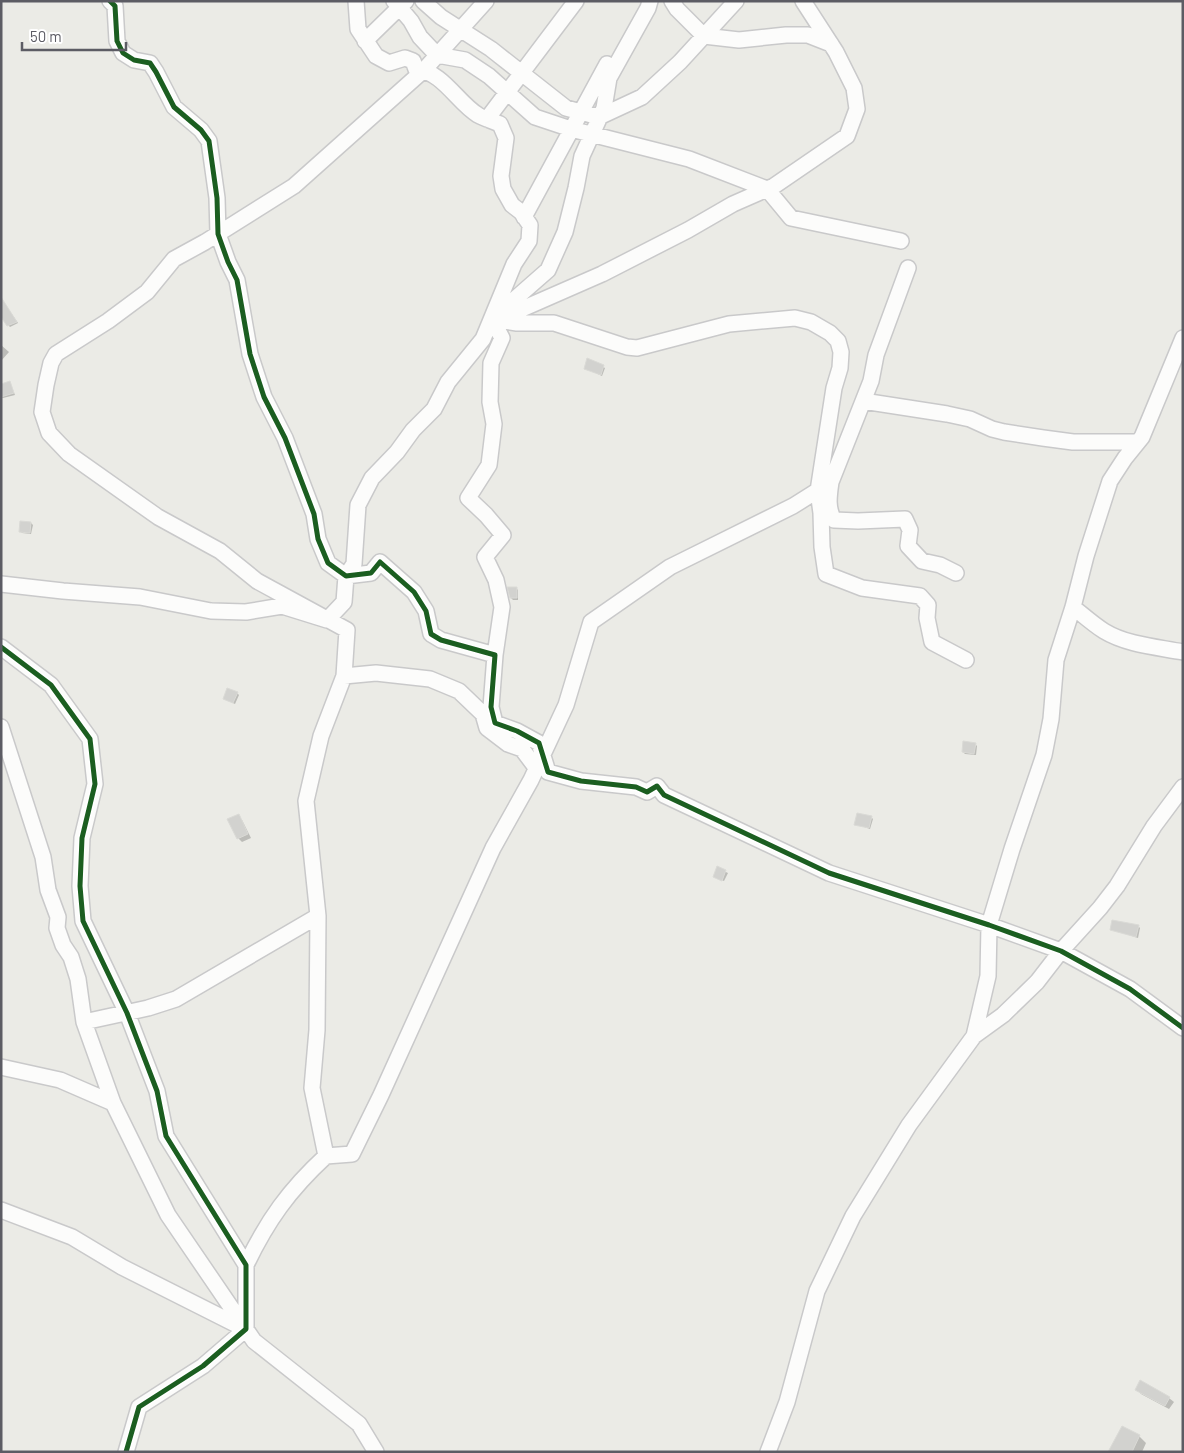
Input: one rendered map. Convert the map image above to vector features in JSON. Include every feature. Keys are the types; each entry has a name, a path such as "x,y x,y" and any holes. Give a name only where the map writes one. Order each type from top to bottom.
{"street":[{"path":"327,620 344,602 346,576 354,564 358,505 372,478 397,452 413,430 434,410 448,382 483,339 494,319 514,264 529,242 530,225 512,205 503,189 501,176 506,138 500,124 479,116 438,78 424,70 416,69 413,61 404,58 389,63 376,56 358,29 356,1"},
{"path":"423,1 441,17 491,49 566,108 599,117 642,97 680,62 736,1"},
{"path":"326,1156 312,1088 317,1030 318,916 306,801 321,736 344,676 347,630 257,581 220,551 158,517 106,482 69,454 49,433 42,412 51,363 56,354 108,321 147,292 174,259 218,234 294,186 424,70 486,1"},
{"path":"487,119 576,1"},
{"path":"524,217 625,31 645,1"},
{"path":"494,319 548,270 565,232 582,156 604,108 609,78 648,8 650,1"},
{"path":"672,1 677,9 704,36 739,40 786,34 808,35 831,44"},
{"path":"494,319 602,274 688,230 733,204 774,186 847,136 857,109 854,88 831,44 804,1"},
{"path":"118,3 117,41 124,53 134,60 150,64 174,106 200,130 208,141 217,198 218,234 237,280 250,354 264,397 286,438 314,514 318,539 328,564 346,576 371,572 380,562 414,592 426,611 431,634 441,640 495,655"},
{"path":"365,42 400,3 420,37 437,55 465,60 489,76 535,117 592,135 689,159 766,189 791,218 900,241"},
{"path":"908,268 876,355 871,381 831,482 830,512 834,520 905,519 910,530 908,546 922,561 940,565 956,573"},
{"path":"494,319 517,323 554,323 628,347 637,348 729,324 795,318 811,322 834,337 838,341 842,352 840,368 834,388 818,491 826,574 862,588 920,596 928,605 927,618 932,642 966,660"},
{"path":"494,319 502,338 491,363 490,402 494,424 489,465 468,498 503,535 485,557 496,580 502,607 495,655 491,707 495,723 539,743 539,763"},
{"path":"974,1036 988,976 989,925 1012,848 1044,755 1051,719 1056,660 1073,607 1086,556 1110,482 1125,458 1142,437 1183,338"},
{"path":"863,401 947,414 970,419 992,429 1043,438 1073,442 1138,442"},
{"path":"126,1452 139,1407 204,1366 246,1329 246,1265 260,1235 285,1199 326,1156 352,1154 381,1095 493,848 539,763 566,705 592,622 670,567 793,506 831,482"},
{"path":"1,584 140,597 211,611 246,612 282,606 327,620"},
{"path":"1073,607 1104,631 1120,638 1183,652"},
{"path":"1,647 51,685 90,740 95,784 82,838 80,886 83,921 127,1013 157,1091 166,1136 246,1265"},
{"path":"344,676 376,673 430,679 459,691 483,714 487,728 508,744 522,749 548,772 581,781 636,787 647,792 656,786 664,795 828,873 989,925 1061,951 1130,989 1183,1028"},
{"path":"1,727 43,857 48,890 58,918 57,928 63,945 71,957 78,979 84,1022 113,1102 168,1215 254,1341 359,1424 376,1452"},
{"path":"768,1452 787,1402 817,1291 853,1216 909,1125 974,1036 1003,1015 1037,982 1061,951 1100,908 1154,826 1183,787"},
{"path":"84,1022 148,1008 176,999 318,916"},
{"path":"1,1067 60,1080 113,1102"},
{"path":"1,1210 72,1237 122,1266 246,1329"}],"building":[{"path":"1,297 17,322 7,326 1,317"},
{"path":"587,358 604,365 601,375 584,369"},
{"path":"10,381 14,393 1,397 1,384"},
{"path":"20,521 31,522 30,533 19,532"},
{"path":"507,587 517,587 517,598 510,598"},
{"path":"227,688 238,692 233,703 223,699"},
{"path":"963,741 976,743 974,754 962,752"},
{"path":"857,813 872,816 869,828 854,825"},
{"path":"239,814 248,834 237,839 227,819"},
{"path":"717,866 726,870 722,881 713,877"},
{"path":"1112,920 1139,925 1136,937 1110,930"},
{"path":"1140,1380 1170,1397 1165,1406 1135,1390"},
{"path":"1122,1426 1140,1435 1132,1452 1108,1452"}],"cycle path":[{"path":"110,1 115,6 117,41 123,53 134,60 150,63 174,107 201,130 209,141 217,198 218,234 237,280 250,354 264,397 285,438 314,514 318,539 328,563 346,576 371,573 380,562 414,592 426,611 431,634 441,640 495,655 491,707 495,723 517,731 539,743 548,772 581,781 636,787 647,792 657,786 664,795 829,873 989,925 1061,951 1130,989 1183,1028"},
{"path":"1,647 51,685 90,739 95,784 82,838 80,886 83,921 127,1013 157,1091 166,1136 246,1265 246,1329 203,1366 139,1407 126,1452"}]}
